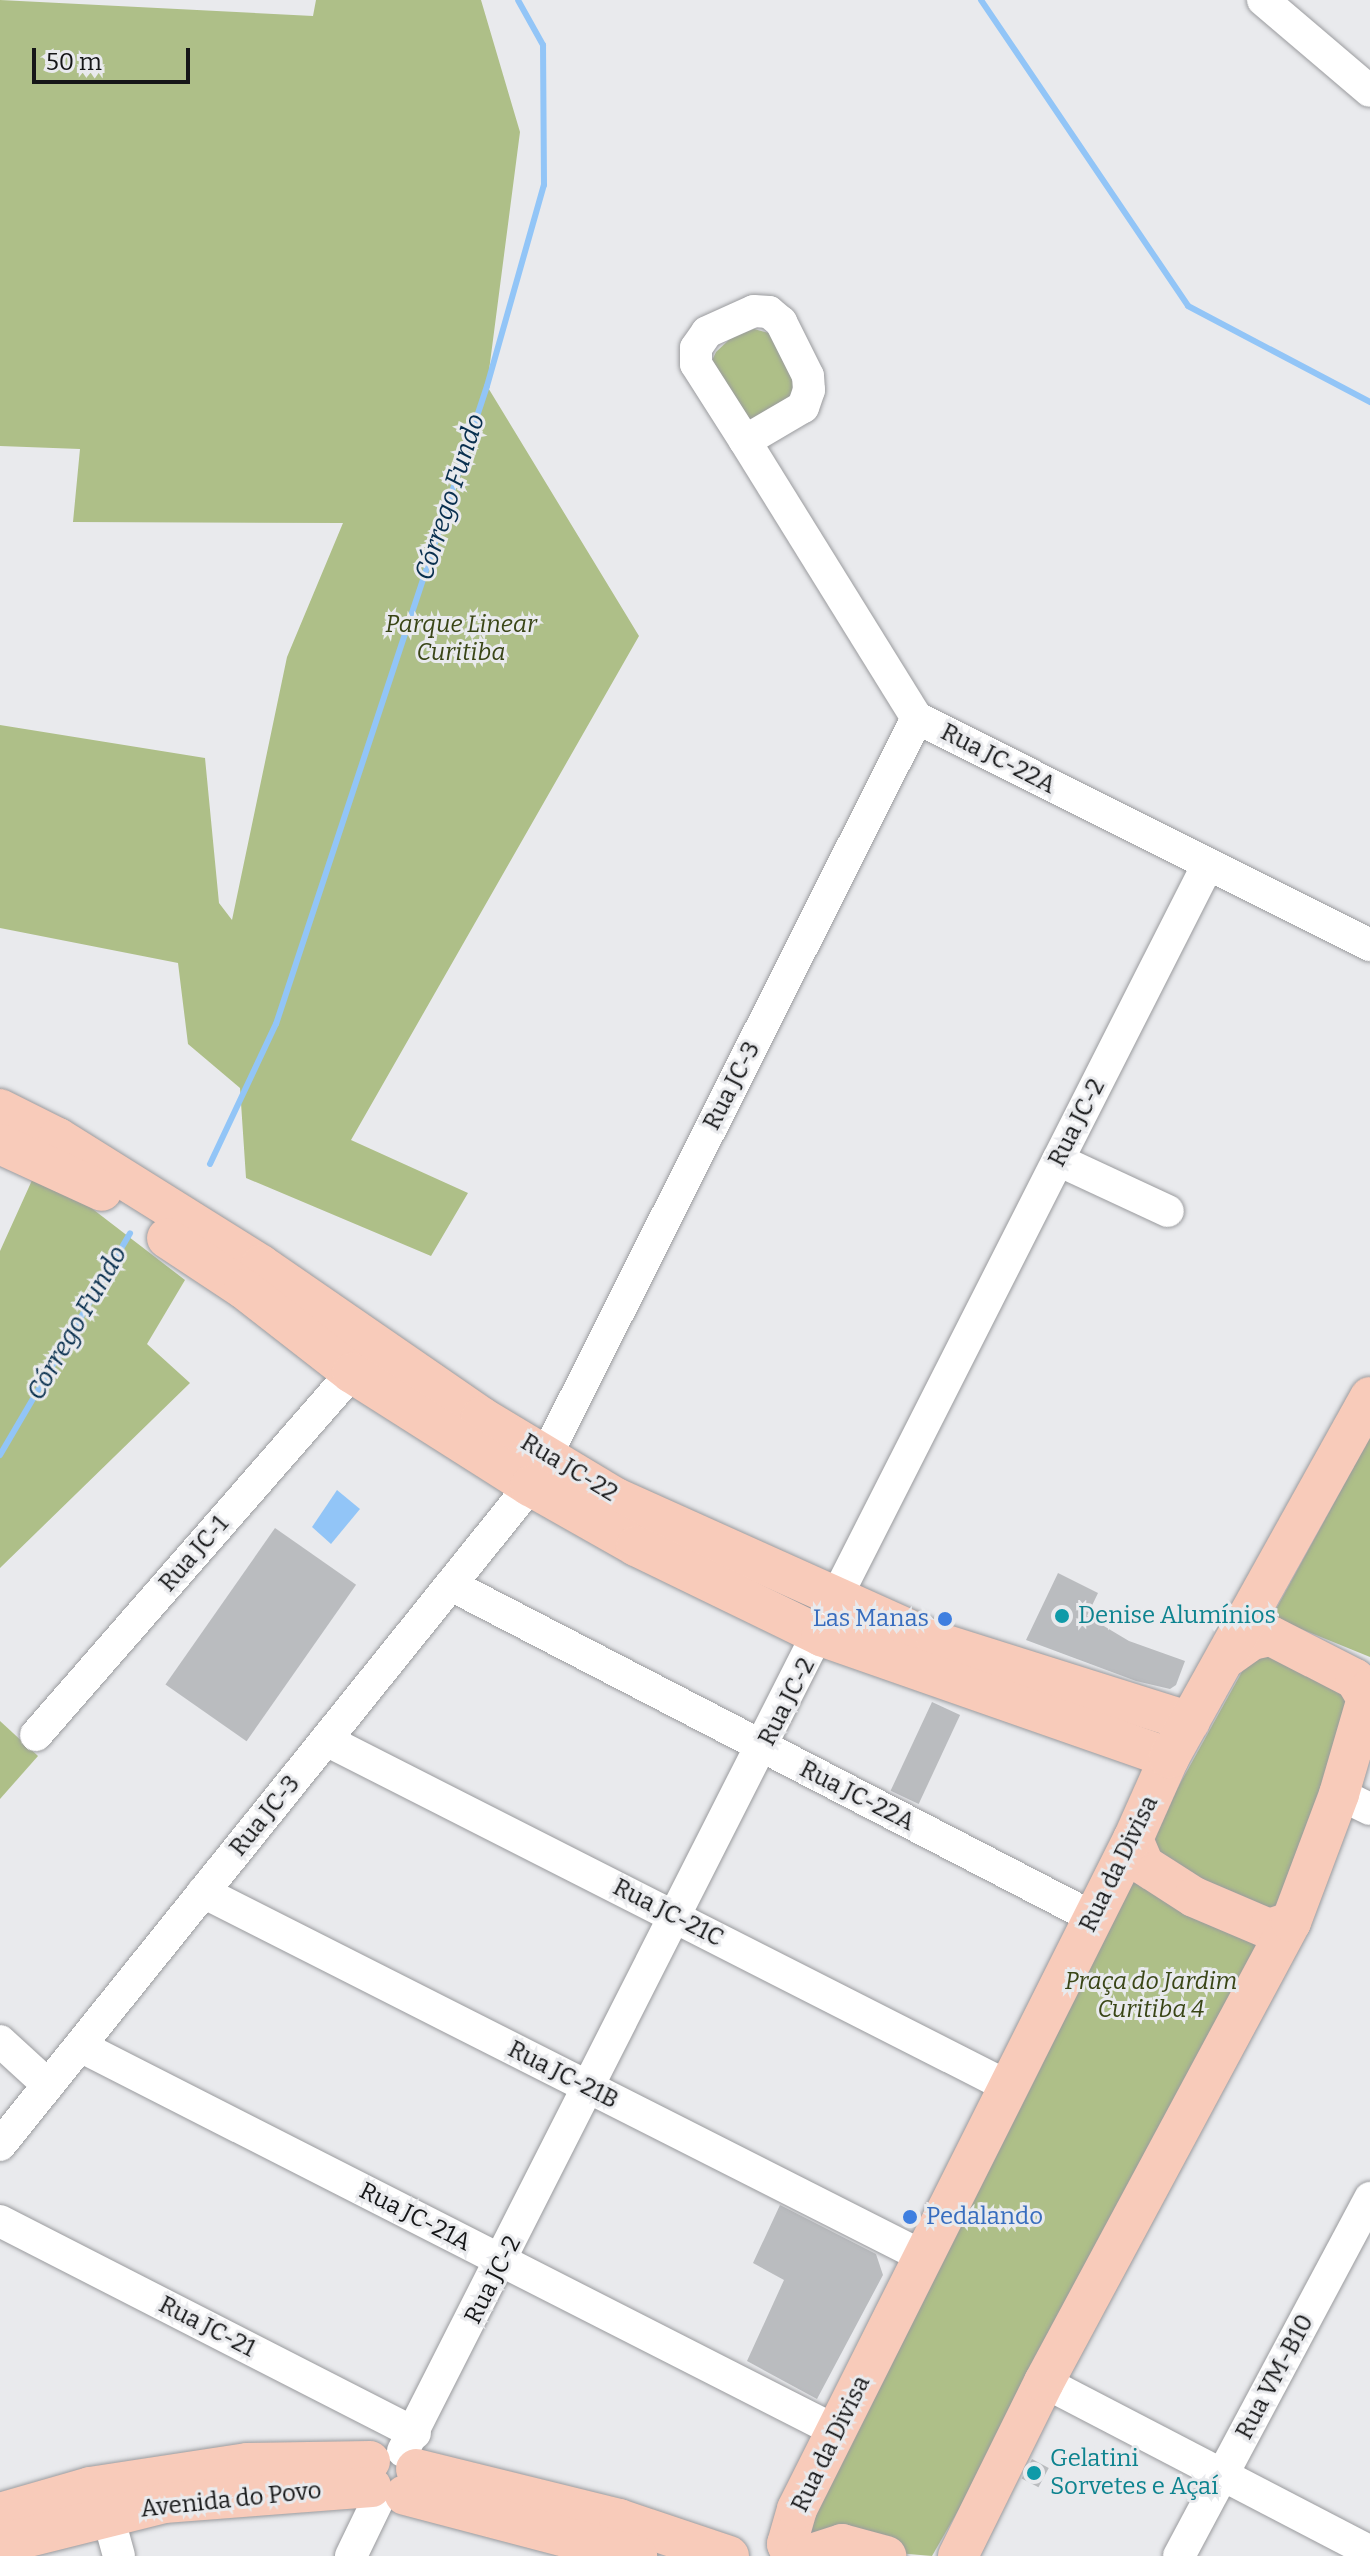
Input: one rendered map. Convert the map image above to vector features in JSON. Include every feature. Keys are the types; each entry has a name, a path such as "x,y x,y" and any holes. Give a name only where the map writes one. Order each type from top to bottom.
{"main road":[{"name":"Rua JC-22","path":"0,1109 58,1138 253,1277 352,1373 538,1470 616,1498 937,1642 1190,1722"},
{"name":"Rua JC-22","path":"0,1144 112,1196 253,1277 481,1417 538,1470 636,1546 821,1636 1169,1758"},
{"name":"Rua da Divisa","path":"792,2556 787,2544 797,2509 1094,1918 1169,1758 1229,1656 1370,1397"},
{"path":"958,2556 1044,2382 1354,1801 1368,1692 1355,1679 1271,1636 1252,1640 1229,1656"},
{"path":"1133,1839 1144,1865 1194,1897 1269,1929 1291,1922"},
{"name":"Avenida do Povo","path":"0,2513 90,2487 247,2463 394,2470 619,2519 729,2556"},
{"name":"Avenida do Povo","path":"0,2544 164,2503 394,2470 637,2556"},
{"path":"805,2556 842,2544 886,2556"}],"street":[{"path":"1263,0 1300,12 1370,91"},
{"name":"Rua JC-22A","path":"745,441 917,718 1370,945"},
{"name":"Rua JC-3","path":"0,2145 451,1585 538,1470 917,718"},
{"name":"Rua JC-2","path":"351,2556 821,1636 1208,864"},
{"path":"1058,1160 1168,1211"},
{"name":"Rua JC-1","path":"36,1735 352,1373"},
{"name":"Rua JC-22A","path":"451,1585 1094,1918"},
{"name":"Rua JC-21C","path":"326,1740 1009,2087"},
{"name":"Rua JC-21B","path":"203,1892 924,2257"},
{"path":"0,2041 48,2085"},
{"name":"Rua JC-21A","path":"80,2046 836,2431"},
{"name":"Rua VM-B10","path":"1179,2556 1370,2198"},
{"name":"Rua JC-21","path":"0,2221 394,2470"},
{"path":"1044,2382 1370,2552"},
{"path":"108,2516 119,2556"}],"green space":[{"name":"Parque Linear Curitiba","path":"0,0 313,16 316,0 481,0 520,132 487,386 639,636 351,1140 468,1193 431,1256 246,1178 240,1088 188,1044 178,963 0,928 0,725 205,758 219,903 232,920 287,657 343,523 73,522 80,449 0,446"},
{"path":"754,329 769,333 797,380 785,413 743,423 709,367 716,352 732,337"},
{"path":"38,1167 185,1280 147,1344 190,1383 0,1568 0,1251"},
{"path":"1370,1437 1370,1657 1279,1620 1275,1611"},
{"path":"1269,1653 1349,1698 1285,1907 1272,1915 1157,1860 1155,1841 1156,1827 1249,1659"},
{"path":"0,1721 38,1756 0,1799"},
{"name":"Praça do Jardim Curitiba 4","path":"1133,1858 1272,1935 1038,2372 932,2556 803,2545 804,2529"}],"water":[{"path":"337,1490 360,1509 331,1544 312,1527"}],"building":[{"path":"275,1528 356,1585 247,1741 165,1684"},
{"path":"1058,1573 1098,1593 1087,1616 1129,1641 1185,1661 1176,1685 1170,1689 1136,1681 1026,1640"},
{"path":"932,1702 960,1715 919,1804 891,1791"},
{"path":"780,2205 876,2254 883,2275 817,2399 747,2361 784,2280 753,2263"},
{"name":"Gelatini Sorvetes e Açaí","path":"1032,2459 1049,2468 1038,2487 1022,2478"}],"waterway":[{"name":"Córrego Fundo","path":"210,1164 276,1024 487,386 544,185 543,45 518,0"},
{"path":"981,0 1188,306 1370,402"},
{"name":"Córrego Fundo","path":"0,1455 130,1233"}],"place":[{"name":"Denise Alumínios","path":"1062,1616"},
{"name":"Las Manas","path":"945,1619"},
{"name":"Pedalando","path":"910,2217"},
{"name":"Gelatini Sorvetes e Açaí","path":"1034,2473"}]}
